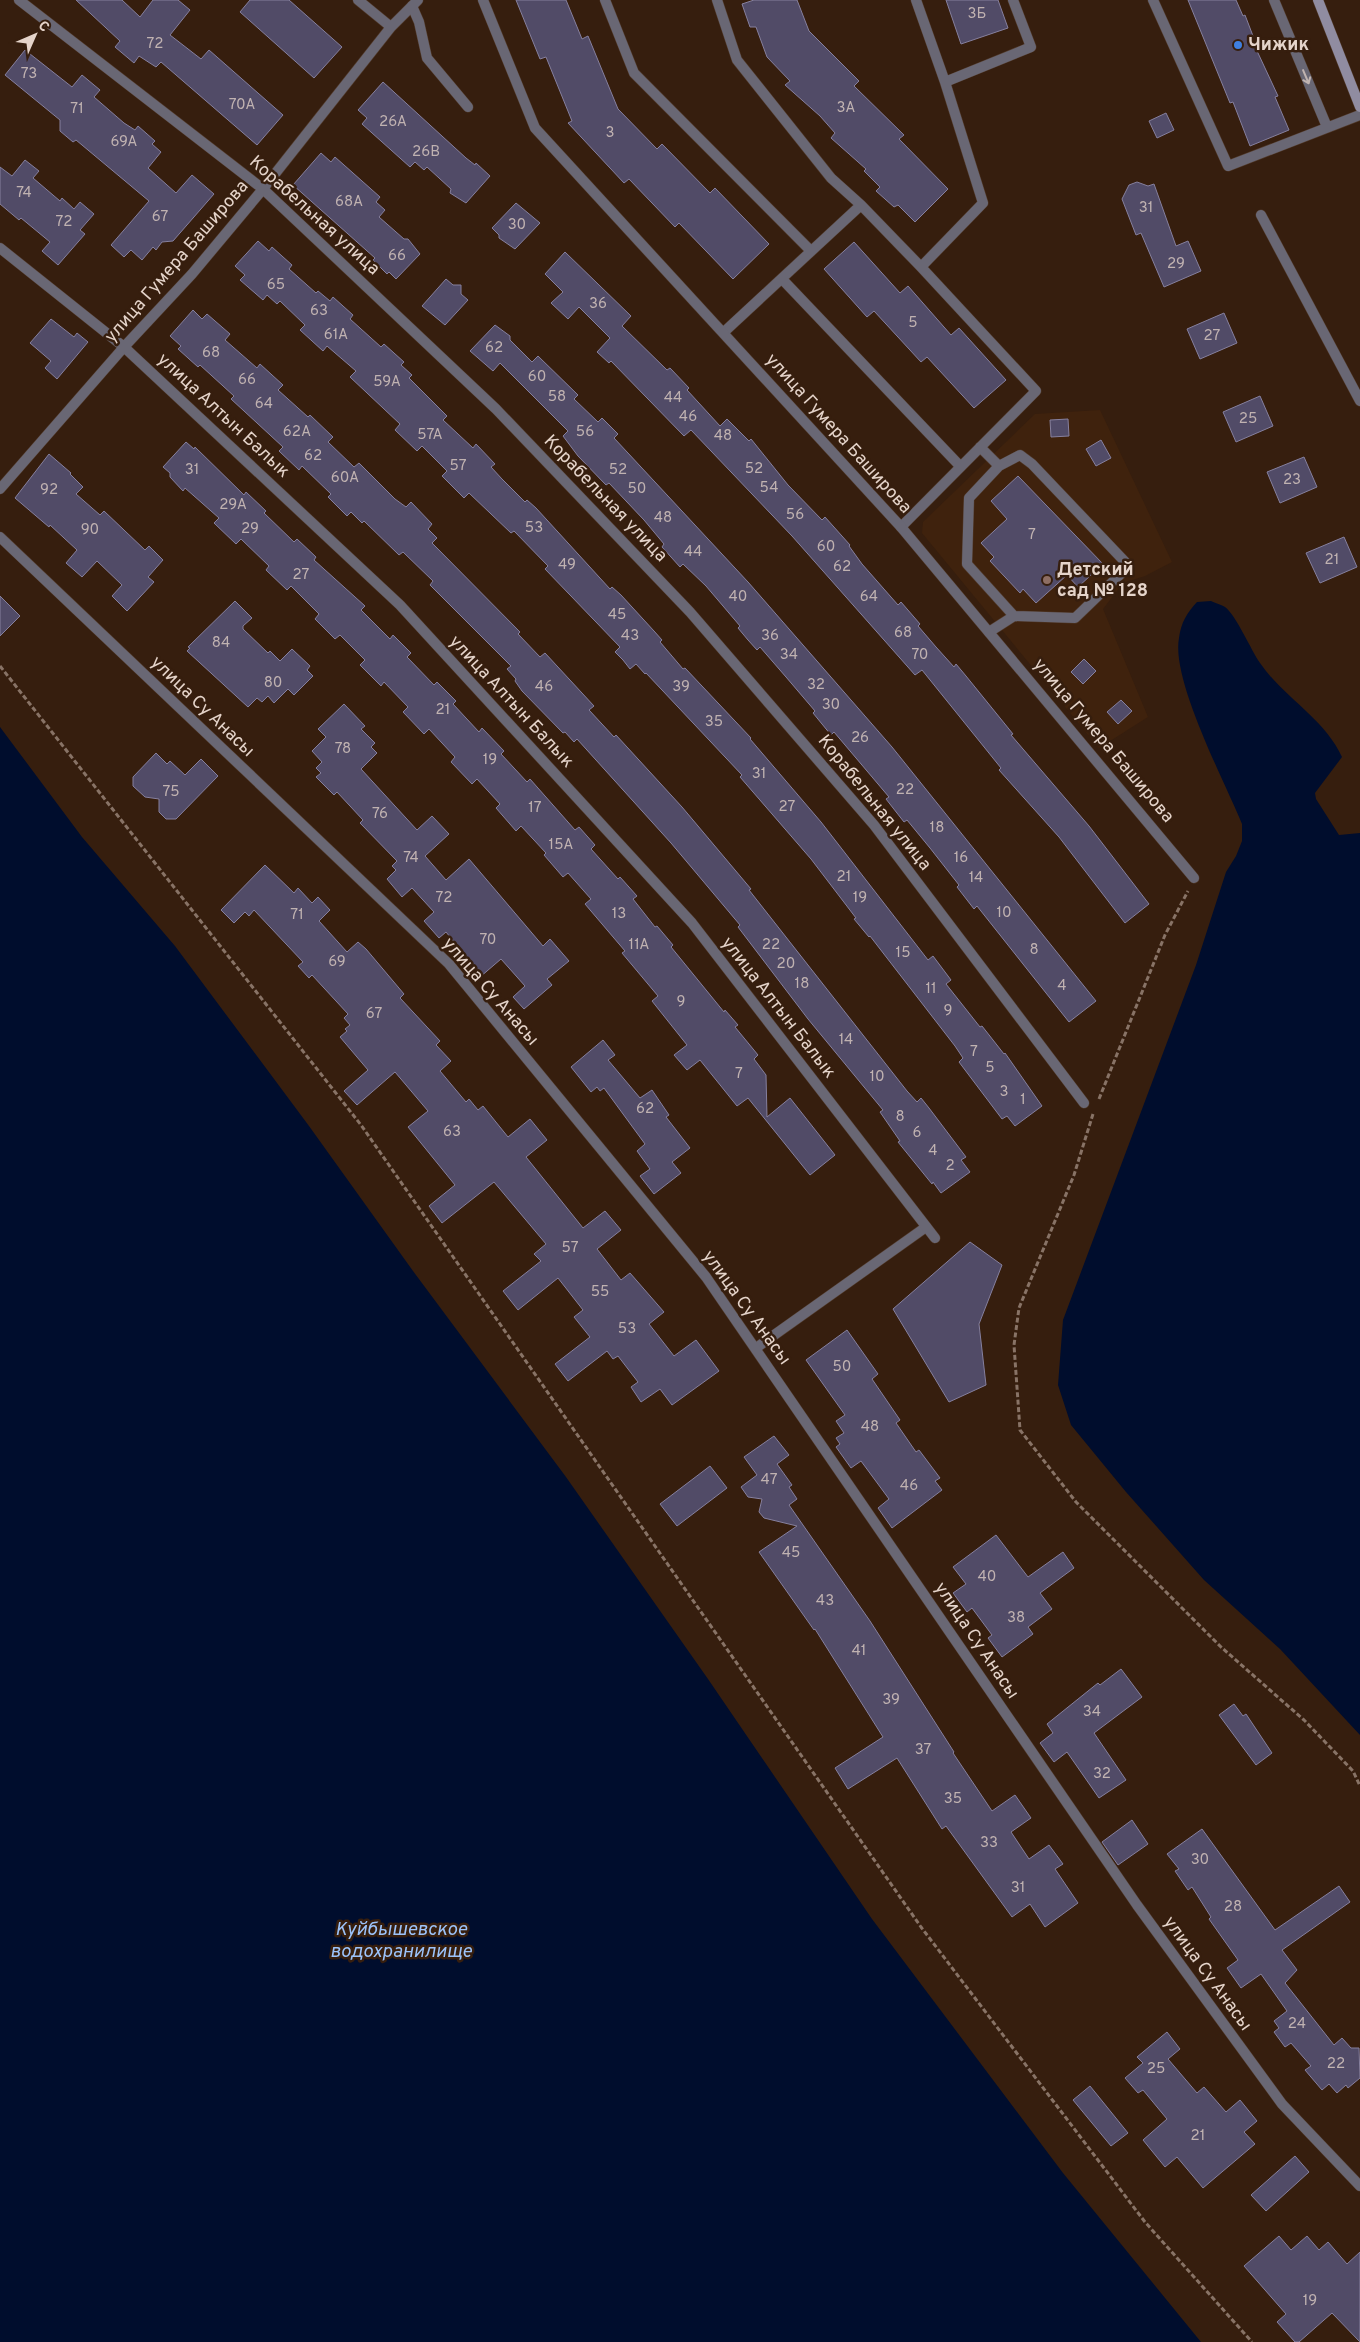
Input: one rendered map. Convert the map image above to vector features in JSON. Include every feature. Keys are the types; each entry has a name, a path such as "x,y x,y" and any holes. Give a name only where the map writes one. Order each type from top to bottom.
{"main road":[{"path":"1318,0 1360,107"}],"street":[{"name":"Корабельная улица","path":"19,0 264,188 496,409 690,612 874,824 1084,1102"},
{"path":"358,0 391,27"},
{"name":"улица Гумера Баширова","path":"483,0 535,128 901,527 1194,878"},
{"path":"605,0 634,73 811,251"},
{"path":"716,0 737,60 831,178 921,267 1036,391 901,527"},
{"path":"916,0 945,82 983,202 921,267"},
{"path":"945,82 1031,47 1013,0"},
{"path":"1153,0 1228,166 1360,115"},
{"path":"1274,0 1327,127"},
{"name":"улица Гумера Баширова","path":"0,489 124,347 192,274 264,188 391,27 415,3"},
{"path":"415,3 427,58 468,107"},
{"path":"724,332 860,205"},
{"path":"1261,215 1360,401"},
{"name":"улица Алтын Балык","path":"0,248 124,347 400,605 692,923 935,1238"},
{"path":"782,279 960,466"},
{"path":"980,446 999,466"},
{"path":"989,632 1014,616 1075,618 1129,566 1032,464 1020,455 999,466 969,498 967,564 1014,616"},
{"name":"улица Су Анасы","path":"0,537 449,964 706,1277 1142,1913 1282,2104 1360,2186"},
{"path":"756,1348 926,1226"}],"path":[{"path":"0,666 361,1124 920,1927 1145,2222 1252,2342"},
{"path":"1194,878 1165,935 1093,1114 1074,1175 1018,1308 1014,1345 1020,1430 1076,1502 1221,1647 1304,1720 1353,1771 1360,1786"}],"shaded area":[{"name":"Детский сад № 128","path":"1100,410 1172,562 1145,576 1123,583 1103,609 1148,717 1099,748 922,533 923,522 1035,414"}],"water":[{"path":"1211,601 1224,606 1229,611 1260,663 1280,687 1314,719 1334,743 1342,757 1315,793 1316,799 1339,835 1360,833 1360,1735 1280,1649 1204,1580 1126,1492 1071,1425 1058,1385 1063,1320 1196,965 1226,872 1236,856 1242,841 1242,824 1201,731 1183,679 1179,656 1179,638 1185,618 1197,602"},
{"name":"Куйбышевское водохранилище","path":"0,727 82,837 175,946 566,1477 708,1679 872,1919 1063,2173 1201,2342 0,2342"}],"building":[{"path":"76,0 122,0 140,17 153,0 178,0 190,10 170,35 201,59 209,50 283,115 257,145 161,62 156,67 139,56 134,63 115,47 120,41"},
{"path":"250,0 289,0 342,47 314,78 240,12"},
{"path":"516,0 566,0 582,39 588,36 618,109 657,149 662,144 710,193 715,188 769,244 733,279 679,223 675,227 629,179 624,183 568,123 572,121 546,57 540,59"},
{"path":"754,0 797,0 809,31 859,81 854,86 904,135 899,139 948,189 915,222 898,205 894,207 876,191 880,187 864,171 866,169 831,138 835,133 820,116 785,85 790,81 767,57 756,27 750,27 742,4"},
{"path":"946,0 998,0 1008,28 961,44"},
{"path":"1188,0 1236,0 1243,16 1245,15 1253,36 1251,38 1278,96 1275,97 1289,130 1250,146 1233,102 1230,103"},
{"path":"25,50 72,87 82,75 100,90 94,97 124,123 135,130 138,126 155,141 152,144 161,152 148,168 176,193 192,175 214,194 173,241 162,242 156,250 153,247 142,260 131,250 124,257 111,245 149,201 76,140 73,142 60,131 60,120 5,75"},
{"path":"383,82 466,158 475,165 476,163 490,176 466,203 450,193 451,189 427,167 424,170 415,162 410,167 362,124 367,118 358,110"},
{"path":"1166,113 1174,130 1157,138 1149,121"},
{"path":"321,153 331,162 335,157 380,197 376,202 385,210 379,217 404,239 408,239 420,254 396,279 389,272 387,274 373,260 375,258 293,185"},
{"path":"25,160 39,171 33,178 60,201 62,198 74,209 80,202 94,214 80,230 85,234 58,265 42,251 50,242 21,218 19,220 0,204 0,167 12,176"},
{"path":"1137,182 1148,186 1154,184 1176,246 1188,241 1201,271 1164,287 1141,233 1136,235 1122,199 1129,185"},
{"path":"516,203 540,223 515,249 499,238 499,235 492,228"},
{"path":"258,241 269,251 272,247 292,265 289,269 316,293 318,291 330,301 333,297 353,315 350,319 381,347 384,344 404,362 401,365 412,375 409,378 447,416 443,420 473,448 476,444 495,464 491,467 502,479 525,502 527,500 536,508 610,589 612,587 621,595 662,640 660,642 683,669 685,668 751,738 821,822 928,960 933,956 951,980 946,984 980,1027 982,1026 1005,1053 1042,1106 1015,1126 1007,1116 1002,1119 959,1062 963,1058 955,1046 870,936 854,919 856,918 811,859 740,777 742,775 646,673 636,664 630,669 615,652 620,647 545,569 548,566 514,531 511,533 469,493 464,498 442,476 447,471 422,446 417,451 395,430 400,424 350,377 356,371 327,346 323,351 300,330 305,325 280,301 277,304 267,295 263,300 240,280 245,275 235,266"},
{"path":"854,242 900,293 908,286 951,335 959,328 1006,380 974,408 927,357 921,362 874,311 867,317 824,269"},
{"path":"565,252 631,316 622,326 667,370 670,368 720,426 727,419 749,441 751,439 788,485 822,520 825,517 850,545 862,564 898,605 901,602 936,647 954,667 956,664 1013,734 1011,735 1089,826 1149,904 1125,923 1059,837 999,770 1001,768 922,670 915,675 792,536 691,430 684,436 611,361 609,363 597,352 610,338 579,307 568,319 551,303 563,292 545,274"},
{"path":"446,279 453,285 461,285 461,294 468,300 445,325 422,306"},
{"path":"193,310 202,319 207,314 230,334 225,340 257,368 260,364 283,385 278,390 308,417 310,415 333,437 328,442 354,467 359,463 395,499 406,507 411,502 432,524 428,529 437,538 432,543 520,632 518,634 540,657 545,653 594,706 589,710 614,737 616,735 682,807 751,889 749,890 907,1091 917,1102 921,1098 929,1108 966,1157 961,1160 970,1172 941,1193 933,1182 932,1184 898,1142 900,1141 880,1112 883,1110 808,1019 738,927 740,925 671,843 577,739 574,742 565,732 563,733 522,691 515,681 516,679 507,669 511,666 430,585 433,581 403,552 399,555 364,521 362,523 351,512 347,516 328,497 331,494 302,466 299,470 279,451 283,447 231,399 234,396 200,365 198,367 178,349 181,346 170,336"},
{"path":"1224,313 1237,343 1200,359 1187,329"},
{"path":"51,319 74,337 77,333 88,342 57,379 45,368 51,361 30,343"},
{"path":"495,325 510,336 510,340 532,362 538,356 578,395 574,399 598,422 602,418 618,434 614,438 748,582 892,747 1096,1001 1069,1022 977,906 974,909 957,887 959,885 930,848 907,820 904,822 886,799 889,797 834,732 831,735 813,713 815,711 760,647 757,650 748,640 738,628 740,626 706,586 683,564 680,567 662,547 664,544 644,520 609,483 606,485 578,456 563,436 568,431 500,363 493,371 470,351"},
{"path":"1260,396 1273,426 1236,442 1223,412"},
{"path":"1068,419 1069,436 1051,437 1050,420"},
{"path":"1101,440 1111,458 1096,466 1086,449"},
{"path":"186,442 194,449 195,447 244,495 246,492 266,511 264,513 294,542 297,539 316,557 314,560 365,606 361,610 390,639 393,635 411,653 407,657 434,685 437,682 456,701 453,704 479,732 482,728 504,751 501,754 527,782 530,779 575,830 579,827 595,845 591,849 618,879 620,877 637,896 633,899 655,927 657,926 673,945 671,947 724,1012 725,1010 738,1025 735,1027 758,1055 754,1059 766,1075 767,1117 790,1098 835,1155 810,1175 748,1098 737,1106 700,1060 687,1070 674,1055 687,1045 652,1001 658,996 622,953 625,951 585,904 591,899 568,873 563,877 544,855 546,853 521,826 516,831 496,808 500,804 477,779 472,784 451,762 455,757 429,729 424,734 403,712 408,707 384,682 381,686 360,665 365,660 340,635 335,639 315,619 319,614 291,586 287,590 266,570 269,566 241,539 236,544 214,523 219,518 185,488 183,491 170,477 170,473 163,467"},
{"path":"49,454 71,473 83,487 76,494 100,515 104,511 145,550 149,546 163,560 148,577 154,582 127,611 112,596 122,585 97,561 82,577 66,563 77,550 50,525 49,527 15,498"},
{"path":"1304,457 1317,487 1280,503 1267,472"},
{"path":"1018,476 1103,564 1078,587 1067,575 1036,603 1023,589 1020,593 990,561 994,557 981,543 1007,519 991,501"},
{"path":"1344,537 1357,567 1320,583 1306,553"},
{"path":"0,596 20,616 0,636"},
{"path":"235,601 252,618 243,626 243,629 268,653 270,651 280,661 292,649 310,666 307,670 313,676 294,695 288,689 274,703 268,696 262,702 257,698 248,707 187,651 190,648 188,647"},
{"path":"1084,659 1096,671 1083,684 1071,672"},
{"path":"1121,700 1132,711 1118,724 1107,712"},
{"path":"344,704 365,726 361,729 375,743 371,747 377,753 361,769 417,830 432,816 449,834 425,856 446,880 469,859 543,946 550,939 569,961 547,979 552,985 524,1009 513,997 525,986 501,959 480,977 466,961 468,959 446,932 439,938 424,921 434,912 412,888 402,897 387,879 396,870 392,866 397,861 360,823 363,820 337,792 334,795 316,777 321,773 316,768 322,762 312,751 326,737 318,729"},
{"path":"156,753 167,764 170,761 185,775 201,759 218,776 176,819 166,819 159,812 159,799 145,797 133,786 133,777"},
{"path":"265,865 294,893 298,888 312,903 318,897 330,910 319,921 347,952 358,942 366,949 404,994 400,998 440,1041 436,1045 451,1061 440,1071 466,1102 469,1099 478,1110 483,1106 508,1137 530,1119 547,1140 526,1157 583,1228 605,1211 621,1230 597,1249 621,1280 630,1273 664,1312 649,1324 674,1356 696,1340 719,1371 672,1405 660,1389 641,1402 631,1387 638,1382 618,1356 613,1359 607,1351 568,1381 555,1364 590,1337 574,1317 583,1310 558,1278 518,1310 503,1291 541,1261 534,1254 546,1244 494,1182 442,1223 429,1206 455,1185 408,1127 428,1111 395,1072 357,1105 344,1091 368,1070 340,1037 347,1031 345,1029 350,1025 344,1018 348,1014 312,975 309,978 298,966 303,962 254,910 249,916 245,912 234,923 221,910"},
{"path":"603,1040 615,1055 608,1060 640,1098 652,1090 669,1115 666,1117 690,1148 672,1162 681,1173 654,1194 640,1176 650,1169 637,1151 645,1144 604,1088 600,1091 597,1087 591,1092 571,1067"},
{"path":"970,1242 1002,1265 979,1324 986,1385 949,1402 893,1309"},
{"path":"847,1330 878,1374 872,1379 900,1420 896,1423 916,1452 919,1450 940,1478 935,1481 942,1490 892,1528 878,1508 889,1499 861,1461 851,1468 836,1447 840,1444 836,1438 844,1433 836,1421 845,1415 806,1360"},
{"path":"774,1436 789,1455 777,1464 792,1485 789,1487 797,1499 789,1505 870,1621 992,1811 1015,1795 1031,1818 1011,1832 1029,1859 1049,1845 1063,1864 1055,1869 1078,1903 1045,1927 1030,1904 1012,1917 946,1826 942,1829 897,1758 848,1789 835,1768 883,1737 815,1629 759,1552 797,1526 764,1518 759,1512 762,1499 748,1497 741,1487 757,1475 744,1457"},
{"path":"710,1466 727,1488 677,1526 660,1504"},
{"path":"996,1535 1028,1577 1063,1552 1074,1568 1040,1593 1052,1609 1028,1627 1033,1634 1002,1657 988,1638 992,1635 972,1608 967,1612 953,1593 966,1584 953,1567"},
{"path":"1121,1669 1142,1697 1094,1733 1126,1780 1099,1798 1067,1752 1054,1762 1040,1743 1053,1733 1047,1724 1098,1683 1100,1685"},
{"path":"1234,1704 1243,1716 1246,1714 1272,1753 1256,1765 1219,1715"},
{"path":"1132,1820 1148,1844 1118,1865 1102,1842"},
{"path":"1202,1829 1275,1930 1339,1886 1350,1902 1282,1950 1297,1970 1285,1983 1334,2045 1342,2038 1351,2048 1359,2048 1360,2078 1348,2088 1346,2085 1337,2093 1329,2084 1322,2090 1305,2070 1311,2066 1291,2043 1285,2047 1274,2032 1279,2028 1274,2021 1287,2011 1261,1974 1241,1988 1227,1968 1238,1960 1209,1919 1211,1917 1192,1887 1188,1890 1175,1871 1179,1869 1167,1854"},
{"path":"1167,2032 1180,2049 1168,2059 1197,2093 1204,2087 1226,2112 1240,2100 1257,2121 1244,2132 1255,2144 1203,2188 1177,2157 1165,2167 1143,2140 1167,2119 1143,2090 1138,2093 1125,2078 1143,2063 1137,2057"},
{"path":"1090,2086 1128,2133 1111,2146 1073,2100"},
{"path":"1295,2156 1309,2172 1266,2211 1251,2195"},
{"path":"1279,2236 1291,2250 1307,2236 1319,2250 1328,2242 1347,2264 1360,2252 1360,2342 1332,2313 1299,2342 1295,2342 1277,2322 1286,2314 1244,2266"}],"place":[{"name":"Чижик","path":"1238,45"},
{"name":"Детский сад № 128","path":"1047,580"}]}
